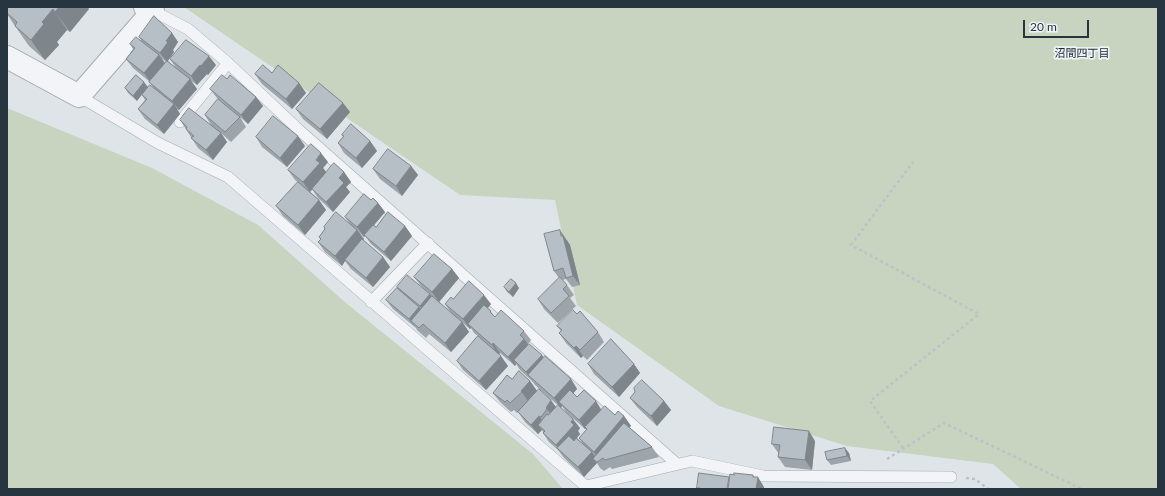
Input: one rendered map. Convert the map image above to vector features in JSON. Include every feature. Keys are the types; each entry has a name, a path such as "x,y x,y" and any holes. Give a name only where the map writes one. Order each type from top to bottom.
{"street":[{"path":"7,57 78,96 149,9"}],"lane":[{"path":"149,9 188,29 228,63 299,130 677,464"},
{"path":"180,122 228,63"},
{"path":"78,96 158,143 228,177 587,488 692,461 763,476 951,477"},
{"path":"371,302 428,244"}],"path":[{"path":"903,448 870,401 979,314 851,245 913,162"},
{"path":"862,477 903,448 944,422 1082,489"},
{"path":"951,477 975,479 988,489"}],"green space":[{"path":"184,7 1158,7 1158,489 1021,489 993,464 847,446 719,406 577,305 555,200 460,195"},
{"path":"7,108 152,168 258,225 346,303 533,454 563,489 7,489"}],"building":[{"path":"8,7 59,7 55,12 53,9 42,22 44,24 31,40 15,26 17,22 7,13"},
{"path":"154,16 172,33 166,41 168,42 160,53 139,37"},
{"path":"136,37 159,55 144,73 126,59 135,48 130,44"},
{"path":"186,40 209,56 191,76 170,59"},
{"path":"167,61 190,79 172,101 149,82"},
{"path":"263,65 272,73 278,65 299,83 286,99 255,74"},
{"path":"136,75 144,82 133,96 125,88"},
{"path":"222,75 227,79 230,75 256,97 241,115 210,89"},
{"path":"319,83 343,103 320,129 296,109"},
{"path":"150,85 174,104 157,125 138,109 147,99 142,95"},
{"path":"218,99 240,117 225,132 205,115"},
{"path":"189,108 221,133 206,150 191,138 194,136 186,129 187,127 180,120"},
{"path":"273,116 298,136 280,158 256,137"},
{"path":"351,124 370,141 356,158 338,143 344,136 342,135"},
{"path":"311,144 321,153 316,160 320,163 303,182 288,170"},
{"path":"388,149 411,166 396,186 373,169"},
{"path":"334,163 344,172 339,178 344,183 326,202 312,189"},
{"path":"298,182 319,200 298,225 276,206"},
{"path":"364,194 371,200 373,198 378,203 357,227 345,217"},
{"path":"336,212 357,230 335,256 318,242 321,239 319,237 325,229 324,227"},
{"path":"388,212 405,226 384,252 364,235 373,225 376,227"},
{"path":"560,230 561,236 563,236 573,276 566,278 563,268 554,271 544,234"},
{"path":"362,239 383,257 366,278 345,260"},
{"path":"434,254 452,269 432,292 414,277"},
{"path":"407,275 430,294 420,306 397,287"},
{"path":"560,277 567,285 563,289 569,296 551,313 538,299"},
{"path":"511,279 516,283 509,292 504,287"},
{"path":"469,281 484,295 463,319 445,304 451,297 453,299"},
{"path":"397,288 419,307 409,319 386,300"},
{"path":"432,296 462,322 445,343 423,324 419,328 411,321"},
{"path":"484,305 495,317 501,310 524,331 520,335 524,339 508,357 493,343 492,345 468,324"},
{"path":"573,310 577,314 580,311 598,332 580,350 576,346 574,348 559,333 562,330 557,326"},
{"path":"478,336 501,356 479,381 457,361"},
{"path":"611,339 634,364 612,387 588,364"},
{"path":"529,344 542,355 526,372 514,360"},
{"path":"545,356 571,379 554,398 528,375"},
{"path":"519,371 530,381 521,391 522,392 510,403 507,400 505,402 493,393 507,375 512,379"},
{"path":"642,380 664,401 651,416 630,398 635,392 634,388"},
{"path":"539,389 551,400 541,417 539,416 531,425 518,412"},
{"path":"570,390 577,397 584,390 596,401 579,420 559,402"},
{"path":"558,405 573,419 571,422 574,425 556,445 543,433 545,431 538,425 547,414 548,415"},
{"path":"605,406 615,415 618,411 624,416 594,452 579,438 587,429 585,427"},
{"path":"624,423 652,447 605,460 603,458 597,462 593,459"},
{"path":"774,427 809,431 805,460 778,457 780,445 772,444"},
{"path":"569,436 574,441 576,438 592,452 578,467 557,448"},
{"path":"845,448 847,456 827,460 825,452"},
{"path":"699,473 729,477 727,489 697,488"},
{"path":"734,473 758,477 756,489 728,489 730,474 734,475"}],"district":[{"name":"沼間四丁目","path":"1082,53"}]}
